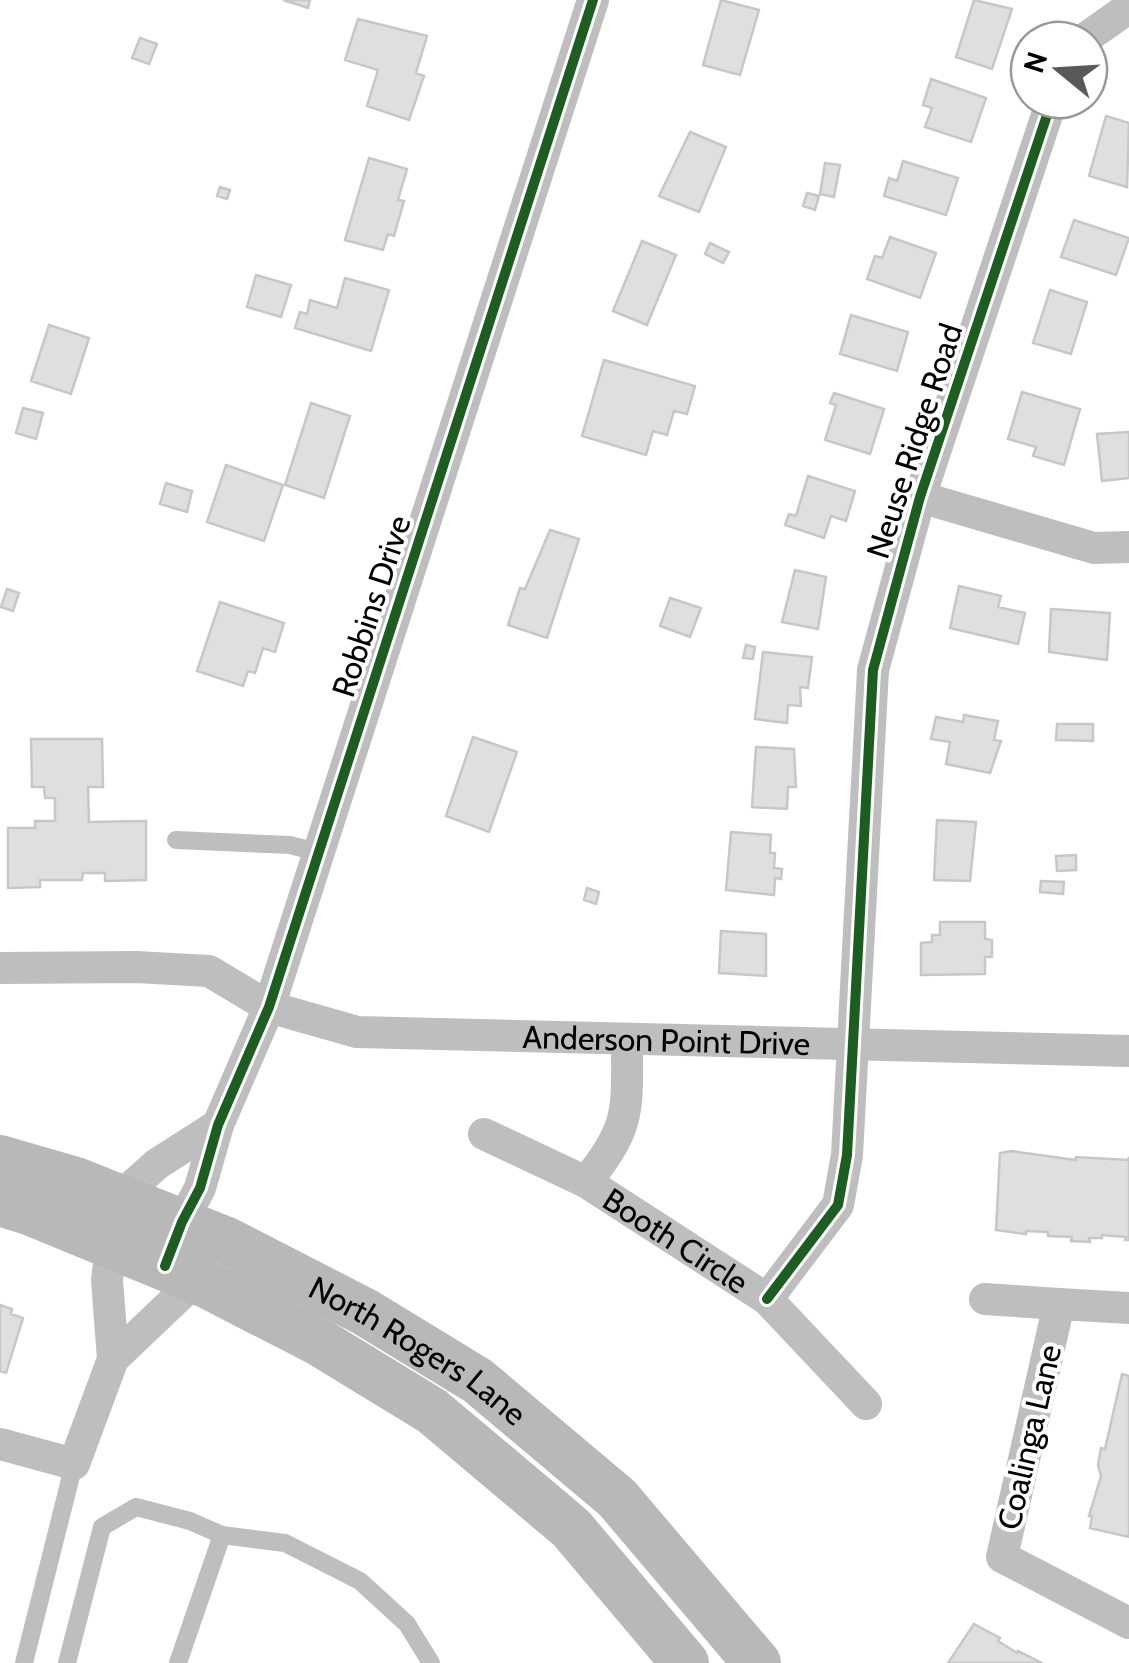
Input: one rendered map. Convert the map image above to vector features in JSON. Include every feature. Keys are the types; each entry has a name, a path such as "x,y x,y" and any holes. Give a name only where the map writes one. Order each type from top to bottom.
{"street":[{"name":"Robbins Drive","path":"182,1222 200,1188 218,1125 269,1007 593,0"},
{"name":"Neuse Ridge Road","path":"851,1045 873,670 920,497 1045,120"},
{"path":"920,497 1094,548 1129,547"},
{"name":"Anderson Point Drive","path":"0,968 209,971 269,1007 356,1032 1129,1051"},
{"name":"Booth Circle","path":"586,1182 609,1154 628,1111 628,1039"},
{"name":"Booth Circle","path":"767,1300 838,1205 847,1155 851,1045"},
{"path":"120,1197 157,1164 218,1125"},
{"name":"Booth Circle","path":"484,1134 586,1182 767,1300 866,1404"},
{"name":"North Rogers Lane","path":"0,1159 120,1197 227,1240 365,1312 478,1381 618,1498 757,1663"},
{"name":"North Rogers Lane","path":"0,1202 180,1273 319,1342 432,1411 571,1528 685,1663"},
{"path":"0,1444 74,1464 113,1359 180,1273 182,1222"},
{"path":"111,1246 107,1280 113,1359"},
{"path":"984,1300 1059,1304"},
{"name":"Coalinga Lane","path":"1129,1308 1059,1304 1002,1557 1129,1623"}],"lane":[{"path":"176,840 290,845 317,852"},
{"path":"24,1663 74,1464"},
{"path":"67,1663 102,1527 136,1507 190,1521 222,1536 284,1543 360,1581 408,1624 430,1663"},
{"path":"178,1663 222,1536"}],"building":[{"path":"283,0 310,0 308,8"},
{"path":"721,0 759,10 740,75 703,65"},
{"path":"974,0 1012,9 992,69 956,57"},
{"path":"358,19 427,36 416,73 424,76 409,120 367,106 378,70 345,60"},
{"path":"140,38 157,44 149,64 132,58"},
{"path":"931,79 986,98 971,142 925,127 932,108 923,105"},
{"path":"1109,117 1129,123 1127,187 1089,176 1105,120"},
{"path":"690,132 726,147 699,212 659,196"},
{"path":"369,158 407,169 398,200 404,201 394,236 388,234 383,250 345,240"},
{"path":"903,161 958,178 946,215 884,196 889,178 897,181"},
{"path":"825,163 840,165 834,197 820,194"},
{"path":"220,187 230,190 227,199 217,196"},
{"path":"807,193 819,196 815,210 803,206"},
{"path":"1074,220 1129,238 1116,275 1061,257"},
{"path":"890,237 936,253 920,298 867,279 875,256 882,258"},
{"path":"642,241 676,255 647,325 613,311"},
{"path":"710,243 729,252 723,263 705,254"},
{"path":"256,275 291,285 281,317 247,307"},
{"path":"345,278 389,290 371,351 295,328 300,312 307,314 310,300 337,308"},
{"path":"1050,290 1087,302 1071,354 1033,343"},
{"path":"851,315 908,332 897,371 840,354"},
{"path":"49,325 89,338 71,394 31,381"},
{"path":"604,360 695,386 687,414 674,411 667,435 653,431 646,455 582,436"},
{"path":"1022,392 1080,409 1064,465 1033,456 1036,447 1008,439"},
{"path":"834,393 884,409 870,454 825,440 836,405 830,403"},
{"path":"311,403 350,416 324,498 285,485"},
{"path":"23,408 43,413 36,439 16,433"},
{"path":"1129,432 1129,478 1102,481 1097,434"},
{"path":"226,465 283,485 264,541 207,522"},
{"path":"808,476 855,491 846,521 831,516 824,538 785,525 789,514 796,516"},
{"path":"166,483 192,491 187,512 160,504"},
{"path":"550,530 579,539 547,638 508,625 520,588 525,589"},
{"path":"795,570 826,577 818,629 782,622"},
{"path":"959,586 1001,596 998,607 1025,613 1018,644 950,628"},
{"path":"7,589 19,593 13,611 1,607"},
{"path":"670,598 701,608 690,637 660,626"},
{"path":"220,602 284,623 275,652 263,648 255,673 248,671 243,686 197,671"},
{"path":"1051,609 1110,613 1107,660 1049,652"},
{"path":"746,645 755,647 753,659 743,658"},
{"path":"763,652 812,657 808,688 800,687 801,706 788,705 787,723 755,719"},
{"path":"964,715 998,721 994,740 1001,741 990,773 946,764 950,742 931,739 936,717 963,722"},
{"path":"1057,724 1093,724 1093,741 1056,740"},
{"path":"473,737 517,752 489,832 446,816"},
{"path":"31,739 102,739 103,787 88,787 89,822 146,821 146,880 105,881 105,873 83,873 82,880 40,880 40,887 8,888 8,828 35,828 35,821 55,821 55,798 45,798 44,787 32,787"},
{"path":"756,747 794,749 796,787 788,787 787,809 752,807"},
{"path":"937,820 976,822 970,881 934,880"},
{"path":"731,832 771,835 774,868 782,869 781,879 775,878 774,895 726,890"},
{"path":"1076,855 1076,870 1057,871 1056,856"},
{"path":"1041,881 1064,882 1063,894 1040,892"},
{"path":"587,888 599,892 596,904 584,900"},
{"path":"940,922 985,922 985,939 992,940 992,957 985,957 985,974 921,975 921,943 932,942 932,935 940,935"},
{"path":"721,931 766,934 766,976 719,973"},
{"path":"1011,1151 1076,1160 1129,1157 1129,1240 1102,1235 1089,1238 1090,1242 1071,1241 1072,1237 1048,1236 1048,1232 996,1230 1000,1153"},
{"path":"0,1305 23,1318 6,1373 0,1371"},
{"path":"1122,1374 1129,1376 1129,1537 1090,1528 1089,1516 1101,1476 1101,1448 1105,1449"},
{"path":"974,1624 1017,1653 1042,1663 948,1663"}],"cycle path":[{"path":"165,1266 200,1188 218,1125 269,1007 593,0"},
{"path":"767,1299 838,1205 847,1155 873,670 920,497 1045,120"}]}
